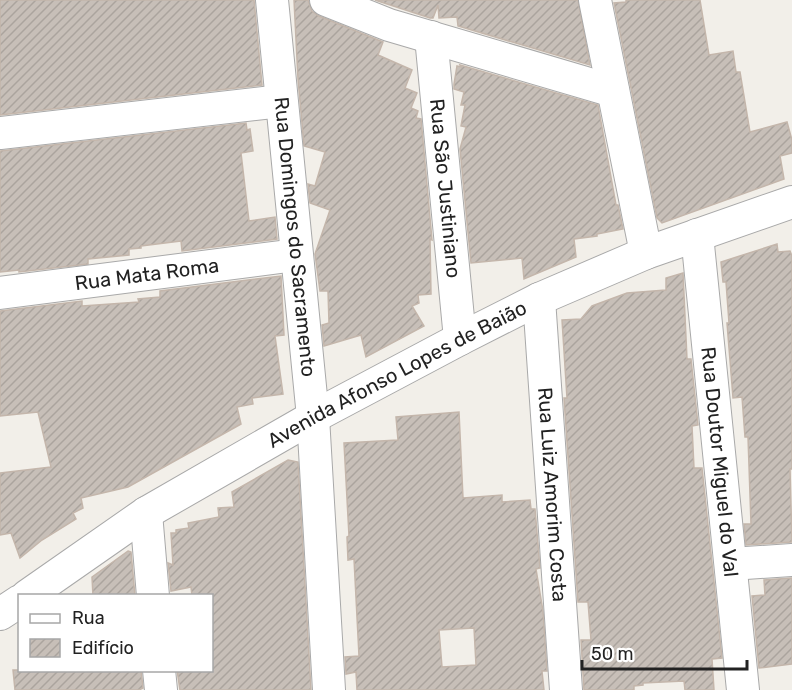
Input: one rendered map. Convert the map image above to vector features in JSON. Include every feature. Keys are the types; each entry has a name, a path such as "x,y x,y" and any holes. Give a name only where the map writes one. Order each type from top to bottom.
{"street":[{"name":"Rua Domingos do Sacramento","path":"272,0 313,417 329,690"},
{"path":"326,0 389,26 613,90"},
{"path":"595,0 646,253"},
{"name":"Rua São Justiniano","path":"431,37 460,339"},
{"path":"0,133 281,101"},
{"name":"Avenida Afonso Lopes de Baião","path":"30,594 146,513 313,417 460,339 539,299 646,253 792,202"},
{"name":"Rua Doutor Miguel do Val","path":"697,235 742,690"},
{"name":"Rua Mata Roma","path":"0,293 296,255"},
{"name":"Rua Luiz Amorim Costa","path":"539,299 566,690"},
{"path":"146,513 153,594"},
{"path":"731,564 792,560"},
{"path":"0,614 18,602"},
{"path":"159,672 161,690"}],"building":[{"path":"0,0 254,0 262,85 0,115"},
{"path":"294,0 308,0 312,11 319,16 383,42 378,55 412,70 405,88 417,93 411,108 418,111 416,118 421,119 432,240 430,239 431,294 418,295 419,303 412,306 424,326 366,357 361,335 324,346 322,325 329,323 328,291 320,291 315,254 330,210 310,203 308,184 315,186 325,152 304,146"},
{"path":"375,0 578,0 590,65 458,26 457,17 439,18 438,5 433,18 430,18"},
{"path":"626,0 700,0 709,55 733,51 736,72 740,72 750,132 787,122 792,140 792,153 780,156 784,179 662,223 657,218 614,3 626,2"},
{"path":"460,65 598,105 616,205 618,205 623,229 574,239 576,257 524,279 522,258 471,263 460,149 466,127 461,126 465,105 461,105 464,92 454,89 457,66 461,67"},
{"path":"246,123 247,130 250,129 253,151 241,153 249,221 275,217 277,239 182,251 181,241 129,249 129,255 88,259 88,264 0,272 0,151"},
{"path":"777,244 778,252 790,251 792,256 792,469 790,469 792,542 746,545 744,524 751,524 748,437 745,437 742,397 733,398 726,282 723,282 721,262"},
{"path":"683,273 687,359 691,359 698,425 692,426 694,468 702,468 722,658 712,659 714,690 685,690 684,681 643,683 643,685 634,686 634,690 584,690 581,640 591,640 588,602 578,602 564,398 567,398 562,320 581,319 592,306 627,293 666,290 666,278"},
{"path":"281,276 284,335 275,336 283,394 252,398 253,404 237,407 241,424 128,487 81,498 83,508 73,513 76,519 42,540 20,558 11,533 0,535 0,473 51,467 38,412 0,416 0,311 82,301 82,306 139,302 138,299 160,297 160,291"},
{"path":"459,412 463,498 502,495 502,502 530,500 531,509 535,509 540,568 536,569 543,611 547,671 542,671 544,690 357,690 356,672 346,674 345,657 359,656 354,559 348,560 347,537 349,536 344,443 398,440 396,417","holes":["474,628 476,665 442,667 439,630"]},
{"path":"288,460 298,462 311,690 180,690 177,672 213,672 213,594 192,594 191,587 171,591 168,563 173,565 171,533 189,528 188,523 219,517 218,508 234,507 232,492"},
{"path":"128,551 131,552 135,594 93,594 92,577"},
{"path":"792,578 792,664 759,668 752,596 765,595 764,580"},
{"path":"13,670 18,670 18,672 141,672 143,688 139,690 15,690"}]}
